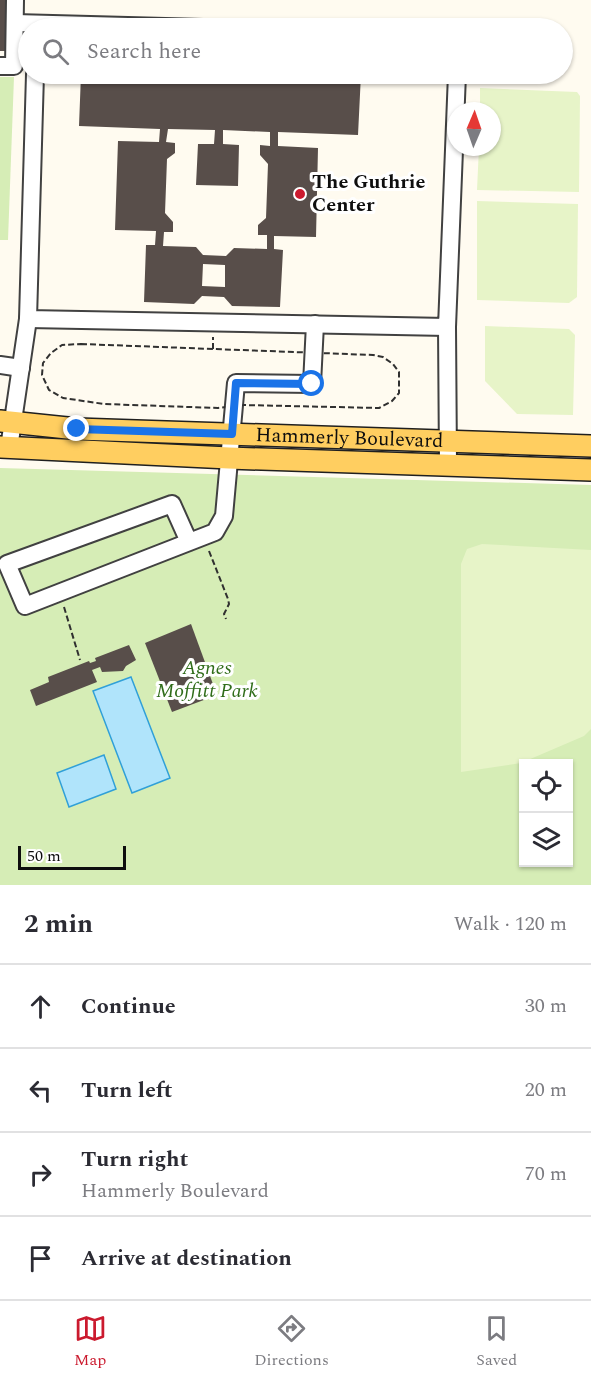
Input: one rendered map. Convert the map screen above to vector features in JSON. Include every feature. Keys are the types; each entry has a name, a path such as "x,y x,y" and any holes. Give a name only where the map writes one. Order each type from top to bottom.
{"main road":[{"name":"Hammerly Boulevard","path":"6,422 77,429 591,446"},
{"name":"Hammerly Boulevard","path":"5,448 591,470"}],"lane":[{"path":"0,66 14,66 15,0"},
{"path":"5,448 6,422 21,368 28,318 35,84"},
{"path":"448,464 446,441 447,327 457,84"},
{"path":"28,318 447,327"},
{"path":"196,539 172,504 7,564 25,606 215,532 224,516 236,383 312,384 315,324"},
{"path":"0,365 21,368"}],"path":[{"path":"196,539 228,599 229,604 224,614 226,619"},
{"path":"59,593 80,660"}],"green space":[{"path":"0,77 14,77 8,240 0,240"},
{"path":"480,88 577,92 580,96 579,192 477,190 479,156 501,156 501,102 480,102"},
{"path":"477,201 578,204 577,297 569,303 477,300"},
{"path":"485,326 569,329 575,335 573,415 517,414 485,381"},
{"name":"Agnes Moffitt Park","path":"0,468 591,485 591,885 0,885"},
{"path":"482,544 591,550 591,729 584,736 530,759 519,759 519,763 461,772 461,564 467,549"}],"water":[{"path":"131,677 170,778 132,793 93,691"},
{"path":"104,755 116,789 69,807 57,773"}],"building":[{"path":"0,0 9,0 7,51 0,51"},
{"path":"81,84 361,84 358,135 278,132 278,146 318,148 316,237 274,236 274,249 283,250 280,307 232,306 224,297 202,296 194,304 144,302 146,245 155,245 156,231 115,230 118,141 159,142 160,129 79,126","holes":["168,129 215,130 214,144 198,144 196,185 238,186 239,145 223,144 223,130 270,132 270,146 260,145 260,155 268,164 266,218 258,225 258,235 267,235 267,249 234,248 226,256 203,255 196,247 163,246 164,232 173,232 173,222 165,213 167,159 175,153 175,143 166,142","203,264 225,265 225,287 202,286"]},
{"path":"191,624 217,695 172,712 145,643"},
{"path":"129,645 136,660 126,666 123,671 102,672 100,667 92,670 97,682 36,706 30,690 49,682 48,677 89,661 90,663 96,661 95,658"}],"place":[{"name":"The Guthrie Center","path":"300,194"}],"route":[{"path":"77,429 232,434 236,383 312,384"}]}
